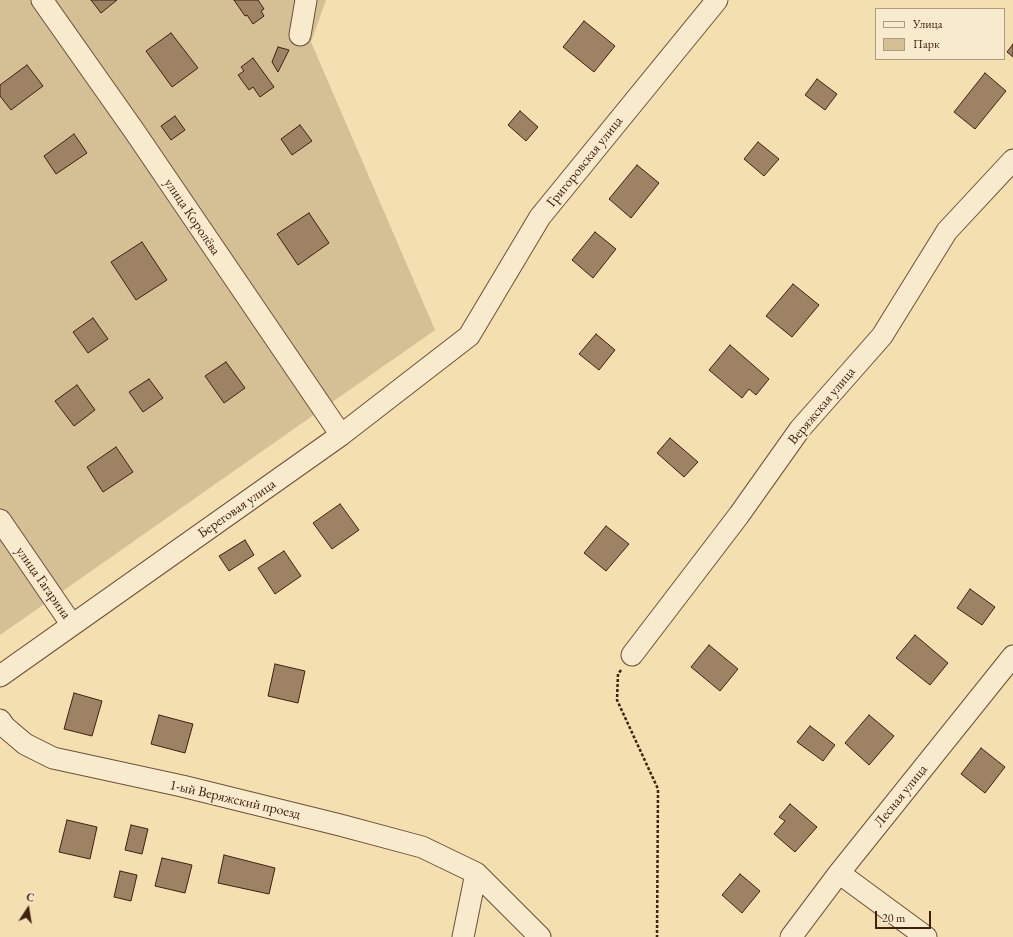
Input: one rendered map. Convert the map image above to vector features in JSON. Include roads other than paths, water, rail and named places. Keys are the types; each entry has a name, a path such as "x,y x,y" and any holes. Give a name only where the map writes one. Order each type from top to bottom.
{"street":[{"name":"улица Королёва","path":"42,0 135,132 341,435"},
{"path":"300,35 306,0"},
{"name":"Григоровская улица","path":"469,336 540,217 717,0"},
{"name":"Веряжская улица","path":"632,655 739,515 800,429 882,336 947,232 1013,160"},
{"name":"Береговая улица","path":"0,676 341,435 469,336"},
{"name":"улица Гагарина","path":"0,520 72,625"},
{"name":"Лесная улица","path":"791,937 839,873 1006,678 1013,656"},
{"name":"1-ый Веряжский проезд","path":"0,720 5,727 24,744 53,758 182,786 340,825 422,848 476,873"},
{"path":"463,937 476,873"},
{"path":"476,873 540,937"},
{"path":"839,873 926,937"}]}
